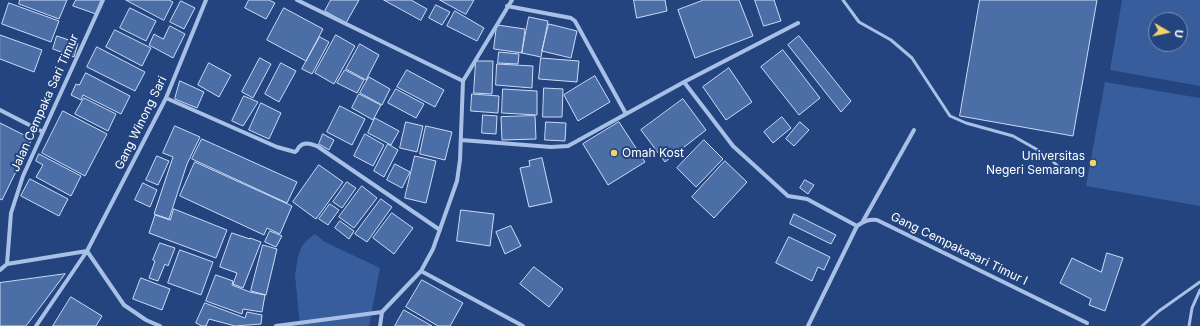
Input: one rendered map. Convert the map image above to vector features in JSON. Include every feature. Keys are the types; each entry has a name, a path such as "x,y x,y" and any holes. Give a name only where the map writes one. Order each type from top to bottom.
{"street":[{"name":"Jalan Cempaka Sari Timur","path":"7,264 11,213 23,176 103,0"},
{"name":"Gang Winong Sari","path":"36,326 87,251 166,98 206,0"},
{"path":"297,0 463,81"},
{"path":"380,326 382,312 421,271 433,249 457,181 460,160 463,81 512,0"},
{"path":"507,6 571,18 575,21 626,114"},
{"path":"461,140 551,147 568,146 684,82 798,23"},
{"path":"684,82 732,146 788,196 807,199 857,226"},
{"path":"166,98 277,147 295,152 298,151 299,147 306,143 317,146 440,230"},
{"path":"0,110 43,132"},
{"path":"808,326 857,226 863,221 914,130"},
{"name":"Gang Cempakasari Timur I","path":"863,221 870,219 877,220 1087,323"},
{"path":"0,270 7,264 87,251 124,305 146,320 160,326"},
{"path":"421,271 523,326"},
{"path":"276,326 382,312"}],"lane":[{"path":"843,0 859,22 892,40 912,58 950,116 966,123 1012,136 1045,154 1062,170"},
{"path":"1142,326 1159,311 1200,282"},
{"path":"1189,326 1192,308 1200,290"}],"shaded area":[{"path":"1122,0 1200,0 1200,86 1110,70"},
{"path":"1105,82 1200,98 1200,206 1086,186"},
{"path":"315,234 325,242 380,268 369,326 300,326 295,275 298,256 302,246"}],"building":[{"path":"20,0 67,0 59,19 19,4"},
{"path":"76,0 101,0 96,14 73,6"},
{"path":"126,0 169,0 173,2 164,20"},
{"path":"249,0 269,0 275,3 266,19 245,8"},
{"path":"331,0 359,0 346,23 325,11"},
{"path":"384,0 411,0 427,9 421,20"},
{"path":"440,0 474,0 466,14"},
{"path":"634,0 665,0 667,11 637,18"},
{"path":"704,0 739,0 753,36 695,58 678,10"},
{"path":"755,0 774,0 781,21 764,26"},
{"path":"980,0 1097,0 1073,136 960,116"},
{"path":"181,1 195,8 184,29 170,22"},
{"path":"9,3 59,21 51,42 2,24"},
{"path":"436,5 450,12 442,25 429,18"},
{"path":"130,8 156,21 146,41 120,28"},
{"path":"284,8 323,29 306,61 267,40"},
{"path":"455,11 484,28 477,41 447,26"},
{"path":"529,17 548,21 541,57 522,53"},
{"path":"549,24 577,31 571,58 542,51"},
{"path":"497,25 525,29 522,53 494,49"},
{"path":"170,26 185,34 173,58 149,45 154,34 163,39"},
{"path":"115,30 151,48 142,66 106,47"},
{"path":"0,35 42,50 34,72 0,59"},
{"path":"336,35 355,46 334,84 315,73"},
{"path":"57,36 78,43 74,57 53,49"},
{"path":"799,36 851,101 841,112 788,45"},
{"path":"320,37 329,42 312,74 302,69"},
{"path":"360,44 379,55 366,80 346,69"},
{"path":"97,47 145,72 135,91 87,67"},
{"path":"783,50 820,98 799,115 761,67"},
{"path":"499,52 519,54 518,64 498,63"},
{"path":"260,58 271,64 253,98 242,92"},
{"path":"541,58 579,61 577,82 539,79"},
{"path":"476,61 493,61 492,94 474,93"},
{"path":"209,63 231,75 219,97 198,85"},
{"path":"281,63 296,71 279,102 265,94"},
{"path":"497,64 533,66 532,88 496,85"},
{"path":"729,68 752,102 726,120 703,87"},
{"path":"345,70 364,80 357,93 337,83"},
{"path":"407,70 444,90 435,107 397,87"},
{"path":"86,73 130,96 121,114 83,95 81,100 71,95 76,84 79,85"},
{"path":"595,76 610,102 578,121 564,95"},
{"path":"369,77 390,89 382,105 360,93"},
{"path":"180,81 204,92 197,108 175,99"},
{"path":"544,88 563,89 562,117 543,117"},
{"path":"396,89 424,104 416,118 388,103"},
{"path":"503,89 537,91 537,115 502,113"},
{"path":"359,94 381,105 373,120 352,108"},
{"path":"472,94 499,96 498,113 471,111"},
{"path":"244,96 258,102 243,126 232,121"},
{"path":"84,98 116,114 108,131 75,114"},
{"path":"683,99 706,130 665,162 641,130"},
{"path":"261,103 281,113 269,139 249,130"},
{"path":"340,106 365,119 352,145 327,132"},
{"path":"63,111 107,134 85,176 42,153"},
{"path":"483,115 497,116 496,134 482,133"},
{"path":"535,116 536,139 502,140 501,117"},
{"path":"782,117 791,128 773,143 764,132"},
{"path":"375,118 399,131 391,145 368,133"},
{"path":"406,122 423,126 417,152 400,148"},
{"path":"546,122 566,123 565,141 545,140"},
{"name":"Omah Kost","path":"619,122 645,162 608,185 583,144"},
{"path":"800,122 809,130 794,146 786,139"},
{"path":"0,123 32,139 2,200 0,199"},
{"path":"175,126 200,137 187,164 169,219 154,214 173,157 163,153"},
{"path":"426,126 452,132 445,160 420,154"},
{"path":"323,134 334,140 329,150 319,144"},
{"path":"365,134 384,145 373,166 354,156"},
{"path":"202,139 297,182 287,203 192,159"},
{"path":"704,140 723,159 696,187 677,168"},
{"path":"388,144 398,150 384,177 374,171"},
{"path":"39,154 81,176 71,196 36,177 43,165 36,161"},
{"path":"157,156 169,161 158,185 146,180"},
{"path":"415,156 436,161 426,203 405,198"},
{"path":"542,158 552,202 529,207 520,168 530,166 529,161"},
{"path":"725,161 747,182 714,218 692,197"},
{"path":"195,162 292,206 280,234 267,228 264,235 180,196"},
{"path":"395,164 410,172 402,188 387,180"},
{"path":"319,165 343,182 316,219 293,202"},
{"path":"30,179 68,199 59,216 21,196"},
{"path":"805,180 814,185 808,194 800,188"},
{"path":"347,182 356,188 342,208 333,202"},
{"path":"143,183 157,190 150,207 135,200"},
{"path":"362,186 377,198 354,228 339,217"},
{"path":"381,199 392,207 367,242 355,234"},
{"path":"330,204 339,210 328,225 319,219"},
{"path":"174,209 227,230 216,258 149,233 155,215 170,220"},
{"path":"461,210 494,214 490,246 457,241"},
{"path":"392,213 413,228 394,254 373,238"},
{"path":"794,214 836,235 831,244 790,224"},
{"path":"340,221 354,231 349,239 335,228"},
{"path":"511,226 521,246 505,254 496,232"},
{"path":"270,231 282,236 276,247 265,242"},
{"path":"232,233 261,242 243,288 233,284 237,273 220,267"},
{"path":"789,237 830,257 824,270 818,267 812,281 776,263"},
{"path":"160,243 175,248 168,266 165,264 158,281 149,278 155,261 153,260"},
{"path":"263,245 277,249 266,295 251,291"},
{"path":"180,250 213,262 201,295 168,283"},
{"path":"1107,253 1123,258 1105,311 1089,305 1091,299 1060,283 1072,258 1101,272"},
{"path":"534,267 563,289 549,307 520,284"},
{"path":"65,274 26,326 0,326 0,283"},
{"path":"216,275 233,281 232,285 250,292 265,295 262,312 243,309 242,314 206,301"},
{"path":"141,278 170,289 162,310 133,299"},
{"path":"422,280 463,303 450,326 438,326 406,307"},
{"path":"71,297 102,316 96,326 53,326"},
{"path":"205,303 245,318 247,312 262,315 261,324 235,326 209,319 206,326 202,326 196,323"},
{"path":"404,310 432,326 395,326"}],"place":[{"name":"Omah Kost","path":"614,153"},
{"name":"Universitas Negeri Semarang","path":"1093,163"}]}
